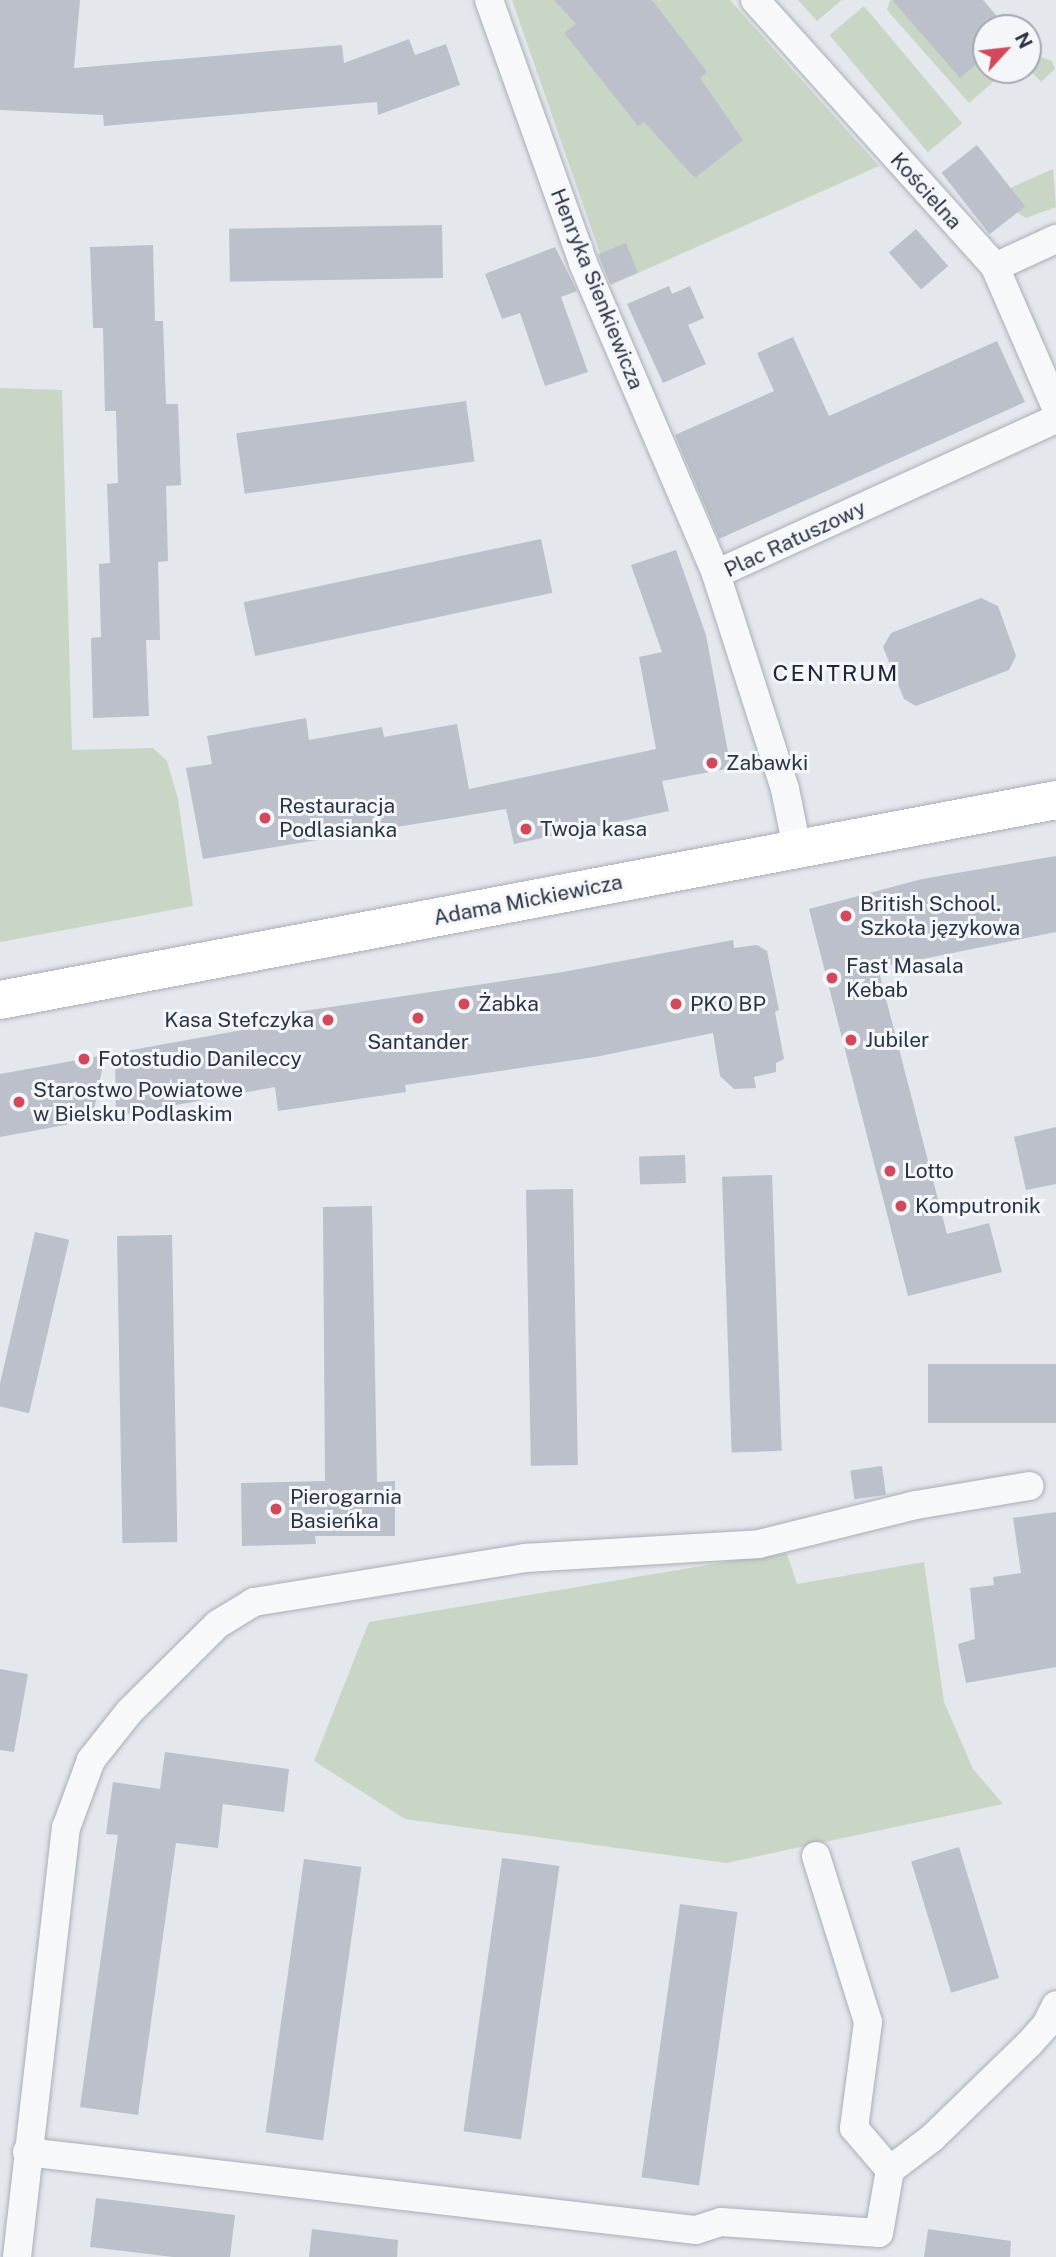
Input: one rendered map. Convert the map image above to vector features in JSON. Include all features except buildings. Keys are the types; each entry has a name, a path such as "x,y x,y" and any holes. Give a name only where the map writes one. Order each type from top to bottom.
{"main road":[{"name":"Adama Mickiewicza","path":"0,1000 1056,800"}],"street":[{"name":"Henryka Sienkiewicza","path":"489,0 583,263 716,574"},
{"name":"Kościelna","path":"755,0 995,267 1056,407"},
{"path":"995,267 1056,239"},
{"name":"Plac Ratuszowy","path":"797,848 785,789 716,574 1056,419"},
{"path":"17,2257 66,1828 91,1760 129,1712 218,1624 254,1602 526,1558 759,1544 916,1505 1029,1486"},
{"path":"816,1856 868,2022 854,2128 890,2170"},
{"path":"27,2152 696,2230 721,2222 880,2233 890,2170 932,2138 1029,2044 1046,2025 1056,2005"}],"green space":[{"path":"512,0 730,0 879,166 611,285"},
{"path":"798,0 842,0 817,21"},
{"path":"890,0 972,26 972,84 991,84 969,103 887,10"},
{"path":"864,6 962,123 928,152 830,35"},
{"path":"1042,57 1052,61 1055,69 1042,81"},
{"path":"1053,169 1056,207 1026,218 1018,213 1010,188"},
{"path":"0,388 62,390 72,750 153,748 167,761 178,799 193,906 0,942"},
{"path":"773,1554 787,1554 797,1584 924,1562 944,1702 973,1769 1003,1804 726,1863 405,1819 314,1761 369,1622"}],"place":[{"name":"Zabawki","path":"712,763"},
{"name":"Restauracja Podlasianka","path":"265,818"},
{"name":"Twoja kasa","path":"526,829"},
{"name":"British School. Szkoła językowa","path":"846,916"},
{"name":"Fast Masala Kebab","path":"832,978"},
{"name":"Żabka","path":"464,1004"},
{"name":"PKO BP","path":"676,1004"},
{"name":"Santander","path":"418,1018"},
{"name":"Kasa Stefczyka","path":"328,1020"},
{"name":"Jubiler","path":"851,1040"},
{"name":"Fotostudio Danileccy","path":"84,1059"},
{"name":"Starostwo Powiatowe w Bielsku Podlaskim","path":"19,1102"},
{"name":"Lotto","path":"890,1171"},
{"name":"Komputronik","path":"901,1206"},
{"name":"Pierogarnia Basieńka","path":"276,1509"}],"district":[{"name":"CENTRUM","path":"836,673"}]}
